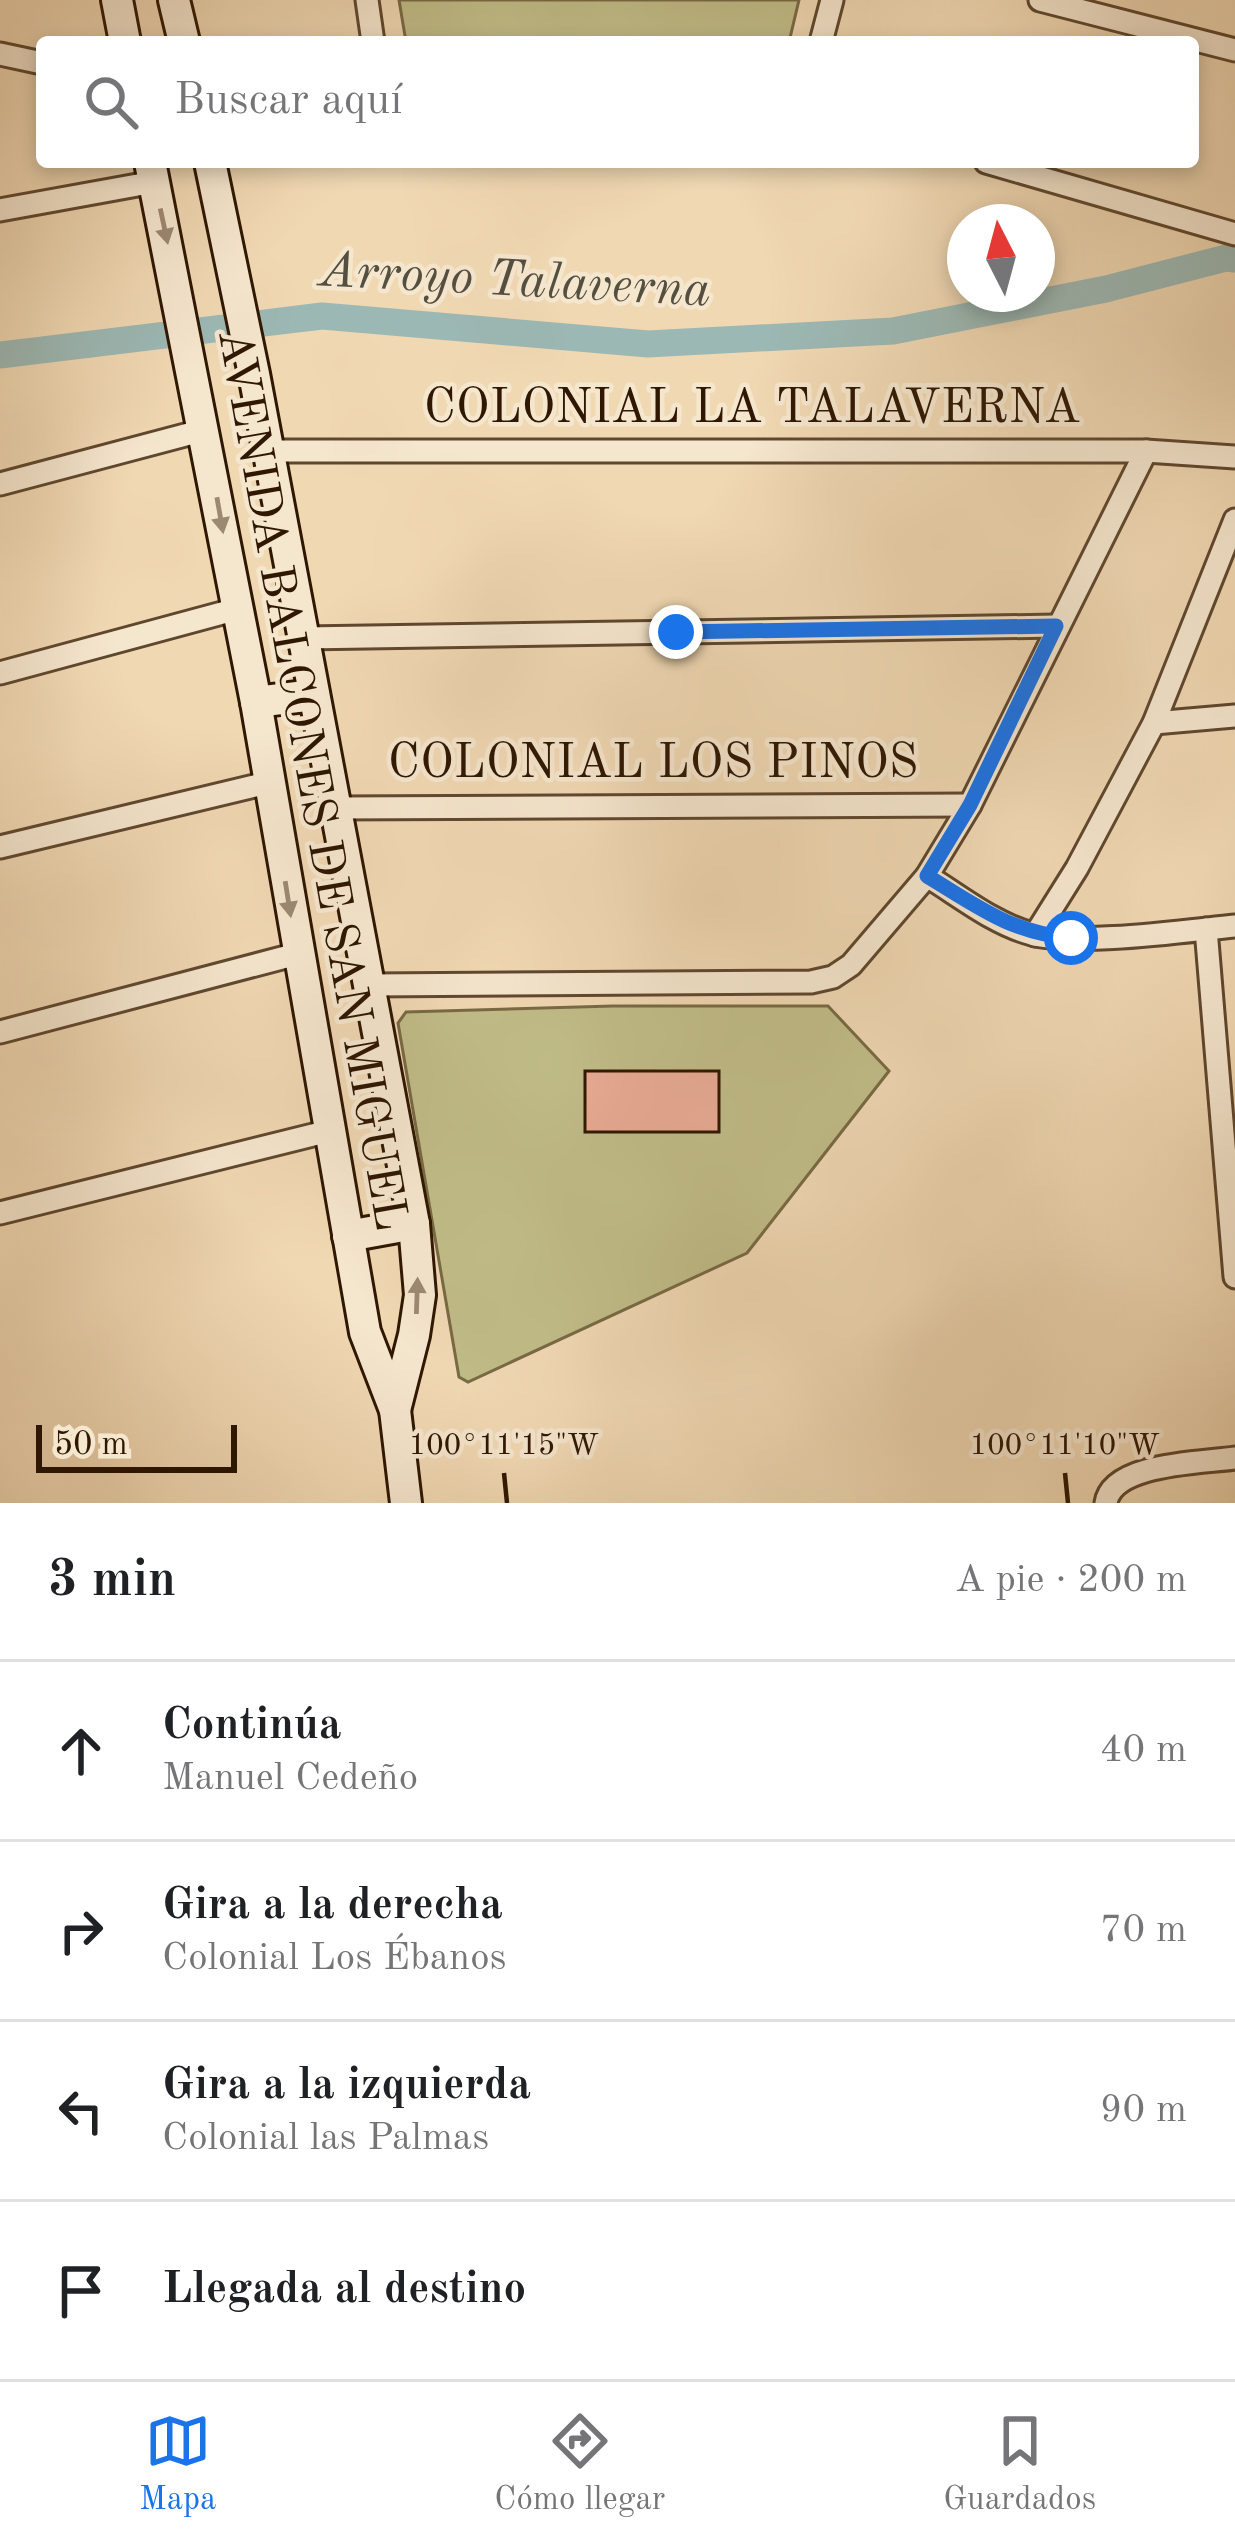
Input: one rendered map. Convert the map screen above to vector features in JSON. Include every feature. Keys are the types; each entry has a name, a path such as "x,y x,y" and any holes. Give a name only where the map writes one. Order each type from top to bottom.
{"street":[{"path":"117,0 124,36"},
{"path":"174,0 183,36"},
{"path":"367,0 372,36"},
{"path":"823,36 832,0"},
{"path":"1040,0 1180,36"},
{"path":"1199,41 1235,50"},
{"path":"0,54 36,62"},
{"name":"AVENIDA BALCONES DE SAN MIGUEL","path":"211,168 414,1224 420,1295 395,1410"},
{"path":"1007,168 1235,234"},
{"path":"0,210 152,172"},
{"name":"AVENIDA BALCONES DE SAN MIGUEL","path":"152,172 271,782 365,1332 395,1410 406,1503"},
{"path":"0,484 202,416"},
{"path":"371,985 811,982 833,977 851,965 927,876 970,805 1146,451"},
{"name":"COLONIAL LA TALAVERNA","path":"268,452 1146,451 1235,457"},
{"path":"1035,935 1077,868 1154,723 1235,520"},
{"path":"0,673 237,609"},
{"path":"304,638 1056,626"},
{"path":"256,702 314,695"},
{"path":"1154,723 1235,716"},
{"path":"0,847 271,782"},
{"name":"COLONIAL LOS PINOS","path":"336,808 970,805"},
{"path":"927,876 1008,925 1035,935 1071,938 1235,926"},
{"path":"1206,929 1235,1276"},
{"path":"0,1032 297,954"},
{"path":"0,1214 328,1131"},
{"path":"348,1236 414,1224"},
{"path":"1106,1503 1108,1490 1120,1479 1140,1472 1235,1458"}],"shaded area":[{"path":"399,0 799,0 790,36 405,36"},
{"path":"828,1006 889,1071 747,1253 468,1382 459,1377 398,1023 406,1012"}],"building":[{"path":"585,1071 719,1071 719,1132 585,1132"}],"waterway":[{"name":"Arroyo Talaverna","path":"0,355 322,316 648,344 893,331 1235,259"}],"route":[{"path":"676,632 1056,626 970,805 927,876 1008,925 1035,935 1071,938"}]}
